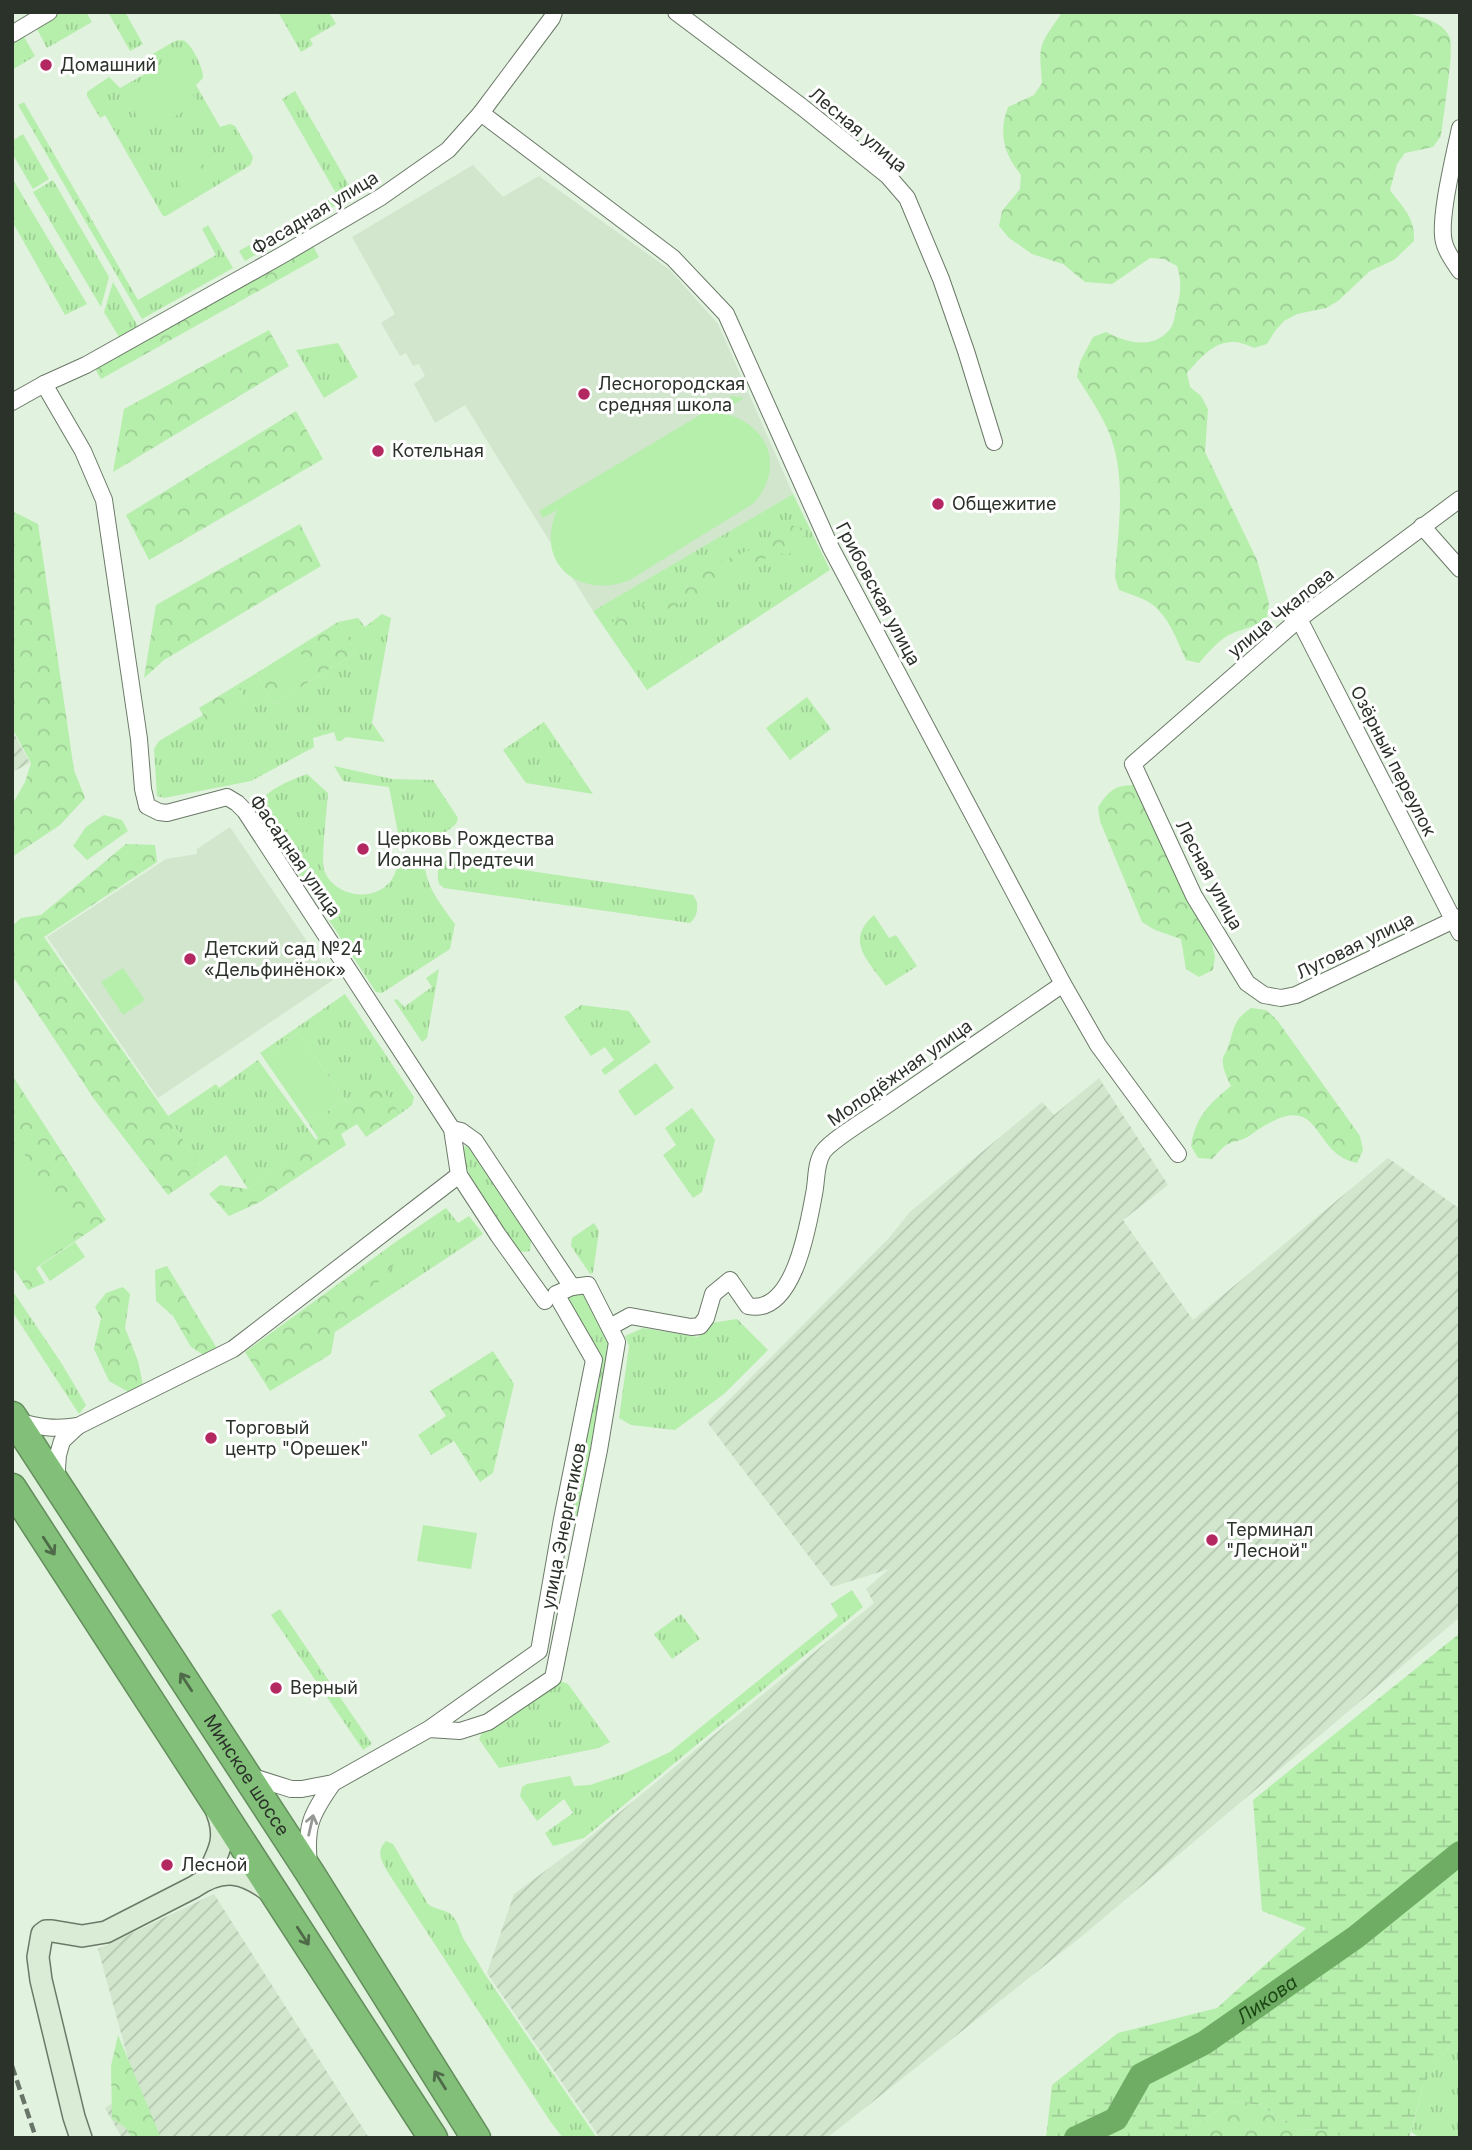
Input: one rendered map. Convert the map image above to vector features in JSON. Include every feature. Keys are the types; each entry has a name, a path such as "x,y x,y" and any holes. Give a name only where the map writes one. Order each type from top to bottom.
{"highway":[{"name":"Минское шоссе","path":"14,1418 310,1873 476,2138"},
{"path":"12,1489 433,2138"}],"street":[{"path":"12,34 49,12"},
{"name":"Фасадная улица","path":"12,402 99,358 284,254 381,197 448,150 481,113 554,12"},
{"name":"Лесная улица","path":"676,12 888,176 907,198 942,279 994,442"},
{"name":"Грибовская улица","path":"481,113 673,258 726,314 831,548 1063,984 1098,1045 1178,1154"},
{"path":"1460,128 1443,215 1443,241 1460,271"},
{"name":"Фасадная улица","path":"44,384 83,451 104,500 147,806 159,813 167,813 227,797 245,811 452,1129 459,1175"},
{"name":"улица Чкалова","path":"1133,764 1299,620 1460,499"},
{"path":"1422,526 1460,569"},
{"name":"Озёрный переулок","path":"1299,620 1458,924"},
{"name":"Лесная улица","path":"1133,764 1194,896 1247,983 1264,995"},
{"name":"Луговая улица","path":"1264,995 1281,998 1296,995 1458,924"},
{"name":"Молодёжная улица","path":"610,1327 630,1316 691,1327 700,1326 706,1318 713,1294 730,1280 748,1306 758,1308 770,1304 780,1296 803,1247 822,1153 1063,984"},
{"path":"452,1129 461,1131 475,1141 572,1287 551,1297"},
{"path":"56,1483 62,1441 78,1426 233,1349 459,1175 515,1259 551,1297 594,1360 539,1651 429,1729 332,1783 291,1789 247,1775"},
{"name":"улица Энергетиков","path":"429,1729 460,1731 488,1722 553,1678 617,1342 588,1285 572,1287"},
{"path":"14,1418 43,1428 78,1426"},
{"path":"310,1873 307,1843 310,1824 315,1809 332,1783"},
{"path":"206,1878 222,1840 220,1820 212,1797"},
{"path":"81,2138 41,1980 38,1957 42,1934 52,1931 82,1936 106,1932 194,1887 206,1878 229,1874 240,1874 258,1882 279,1899"}],"shaded area":[{"name":"Лесногородская средняя школа","path":"473,165 503,197 539,176 670,270 718,324 793,494 593,611 465,405 435,423 414,384 425,376 419,364 413,366 406,353 400,356 381,323 395,314 352,237"},
{"path":"12,730 30,763 12,772"},
{"name":"Детский сад №24 «Дельфинёнок»","path":"230,827 333,980 158,1098 47,937 166,859 197,854 197,849"},
{"path":"1099,1078 1168,1185 1123,1220 1193,1320 1388,1158 1460,1209 1460,1617 1087,1932 827,2138 600,2138 487,1973 514,1894 580,1845 874,1603 866,1589 889,1569 832,1587 707,1422 889,1238 910,1212 1042,1102 1054,1115"},
{"path":"214,1894 369,2138 122,2138 105,2108 136,2088 98,1949"}],"green space":[{"path":"61,12 86,12 92,22 47,48 36,27"},
{"path":"108,12 125,12 143,44 130,51"},
{"path":"278,12 329,12 336,24 310,39 313,45 301,52"},
{"path":"1059,12 1403,12 1436,23 1450,38 1441,136 1433,147 1405,153 1397,164 1390,190 1410,219 1414,241 1394,260 1370,271 1338,301 1326,308 1297,314 1284,321 1267,344 1254,348 1233,342 1224,343 1209,351 1187,373 1190,387 1201,396 1208,409 1205,452 1257,560 1269,603 1267,617 1227,636 1199,663 1186,660 1170,626 1153,605 1119,590 1115,577 1120,501 1118,464 1107,428 1077,377 1080,362 1093,337 1106,332 1132,342 1150,342 1165,334 1173,324 1179,299 1177,266 1164,259 1150,258 1112,284 1085,282 1063,264 1032,254 1009,238 999,226 1002,211 1020,189 1021,175 1010,159 1004,143 1005,117 1008,107 1034,95 1042,83 1042,47 1047,34 1060,16"},
{"path":"23,35 35,56 12,70 12,41"},
{"path":"175,41 186,42 195,53 203,78 196,85 220,127 230,124 235,126 253,157 249,166 163,216 105,115 100,118 87,92 109,77 120,88 152,70 149,56"},
{"path":"180,71 198,104 145,132 128,99"},
{"path":"295,91 354,194 245,261 239,251 337,195 282,99"},
{"path":"24,102 138,300 216,255 202,229 208,225 233,268 142,319 18,105"},
{"path":"23,134 49,179 33,189 12,153 12,141"},
{"path":"190,148 212,186 188,200 166,162"},
{"path":"12,178 87,304 65,315 12,221"},
{"path":"53,180 109,277 101,307 33,192"},
{"path":"312,244 319,257 101,379 94,367"},
{"path":"113,282 141,332 122,342 104,312"},
{"path":"269,330 289,366 113,472 124,409"},
{"path":"338,343 358,377 324,398 296,350"},
{"path":"732,396 744,398 721,413 737,418 761,436 770,461 764,489 754,503 630,580 611,585 593,585 578,581 565,572 556,561 551,546 551,529 557,510 543,518 539,511"},
{"path":"296,411 323,459 149,560 126,515"},
{"path":"793,494 830,570 647,690 593,611"},
{"path":"12,511 38,524 74,770 85,798 60,825 12,857 12,805 25,782 31,763 12,728"},
{"path":"300,524 321,566 164,660 144,678 156,605"},
{"path":"790,525 802,528 805,534 795,550 787,555 777,553 739,571 700,595 663,611 623,636 614,631 612,622 710,566 750,550"},
{"path":"382,614 391,618 372,723 385,742 346,737 337,741 334,732 313,738 314,747 251,781 164,798 157,796 154,749 159,741 203,715 207,721 245,698 237,685 255,674 274,704 356,652 338,622 358,618 365,627"},
{"path":"338,622 356,652 274,704 255,674"},
{"path":"299,650 314,675 291,690 276,665"},
{"path":"237,685 245,698 207,722 199,708"},
{"path":"807,697 831,729 790,760 766,728"},
{"path":"544,722 593,794 526,783 503,750"},
{"path":"334,766 392,779 433,780 458,818 456,824 427,847 400,843 389,787 343,781"},
{"path":"307,774 328,793 323,864 329,879 343,890 362,895 380,890 390,882 400,860 424,862 431,888 455,924 450,949 382,993 376,992 255,807 271,791"},
{"path":"1133,785 1212,944 1215,957 1213,970 1199,977 1186,969 1181,939 1155,930 1142,922 1100,821 1098,807 1109,793 1116,788"},
{"path":"104,815 122,820 128,831 87,860 73,846 86,827"},
{"path":"126,844 155,845 157,862 44,937 203,1171 168,1195 94,1099 12,975 12,926 21,918 41,915"},
{"path":"449,859 693,895 697,910 690,923 444,888 439,884 438,872 442,863"},
{"path":"874,915 889,938 896,935 917,966 886,986 862,951 860,942 865,924"},
{"path":"123,968 145,1000 123,1015 101,982"},
{"path":"439,969 427,1038 422,1042 394,1000 397,999 404,1007 432,987 426,978"},
{"path":"345,994 414,1097 412,1105 400,1114 378,1084 348,1103 298,1033 263,1057 260,1053"},
{"path":"581,1005 629,1011 651,1042 605,1075 601,1070 614,1060 605,1047 591,1056 564,1017"},
{"path":"1251,1008 1266,1010 1277,1020 1360,1136 1363,1150 1357,1163 1341,1157 1304,1118 1292,1115 1275,1120 1246,1138 1228,1144 1212,1159 1198,1158 1191,1146 1196,1127 1210,1105 1231,1086 1223,1058 1237,1021"},
{"path":"298,1033 345,1099 309,1124 263,1057"},
{"path":"258,1060 316,1140 248,1189 226,1155 203,1171 168,1116 216,1084 219,1088"},
{"path":"656,1063 674,1088 635,1116 618,1091"},
{"path":"12,1075 106,1220 36,1268 45,1283 28,1290 12,1266"},
{"path":"378,1083 400,1114 366,1137 357,1124 341,1134 346,1145 260,1202 229,1216 209,1194 220,1185 248,1189 318,1138 309,1124 345,1099 348,1103"},
{"path":"692,1108 715,1140 702,1192 693,1198 663,1155 676,1145 665,1128"},
{"path":"12,1144 19,1146 73,1228 74,1240 39,1264 26,1265 12,1244"},
{"path":"465,1146 470,1146 478,1157 531,1241 530,1251 519,1251 483,1200 468,1170 464,1157"},
{"path":"446,1208 458,1223 469,1216 483,1234 335,1332 402,1254 397,1241"},
{"path":"594,1223 599,1231 593,1273 590,1274 571,1246 572,1238"},
{"path":"397,1241 403,1254 335,1332 331,1354 270,1391 245,1352"},
{"path":"75,1242 85,1257 50,1281 40,1266"},
{"path":"167,1266 218,1350 207,1357 191,1347 173,1316 156,1301 155,1270"},
{"path":"123,1287 130,1294 125,1328 138,1361 143,1385 132,1394 109,1381 94,1349 101,1318 95,1307 106,1293"},
{"path":"12,1290 86,1405 79,1414 12,1311"},
{"path":"586,1291 612,1344 579,1517 568,1514 599,1359 564,1298 573,1292"},
{"path":"737,1319 768,1350 724,1394 675,1430 631,1425 619,1418 629,1346 625,1336 643,1328 698,1337 711,1323"},
{"path":"493,1351 514,1384 493,1473 480,1482 454,1441 431,1455 418,1435 446,1416 430,1391"},
{"path":"423,1525 477,1533 471,1569 417,1561"},
{"path":"852,1590 863,1607 584,1838 553,1846 545,1833 573,1813 564,1799 537,1821 520,1796 522,1787 570,1776 574,1786 590,1785 623,1774 670,1752 838,1616 831,1604"},
{"path":"280,1609 372,1744 363,1750 271,1615"},
{"path":"681,1614 700,1639 672,1659 654,1634"},
{"path":"1460,1633 1460,2035 1454,2038 1423,2086 1409,2138 1342,2138 1331,2129 1297,2130 1260,2105 1231,2101 1180,2138 1046,2138 1052,2085 1118,2033 1217,2008 1306,1928 1262,1911 1253,1800"},
{"path":"560,1681 568,1684 610,1742 599,1748 499,1768 479,1739 483,1731"},
{"path":"386,1841 393,1844 428,1904 454,1918 484,1973 597,2138 563,2138 550,2121 386,1870 380,1853"},
{"path":"118,2035 161,2138 132,2138 125,2127 112,2119 111,2066"},
{"path":"1460,2035 1460,2138 1421,2138 1411,2132 1423,2086 1454,2038"},
{"path":"1231,2101 1260,2105 1297,2130 1331,2129 1342,2138 1180,2138"}],"waterway":[{"name":"Ликова","path":"1076,2138 1116,2119 1141,2075 1204,2043 1356,1937 1460,1853"}],"railway":[{"path":"12,2066 36,2138"}],"place":[{"name":"Домашний","path":"46,65"},
{"name":"Лесногородская средняя школа","path":"584,394"},
{"name":"Котельная","path":"378,451"},
{"name":"Общежитие","path":"938,504"},
{"name":"Церковь Рождества Иоанна Предтечи","path":"363,849"},
{"name":"Детский сад №24 «Дельфинёнок»","path":"190,959"},
{"name":"Торговый центр \"Орешек\"","path":"211,1438"},
{"name":"Терминал \"Лесной\"","path":"1212,1540"},
{"name":"Верный","path":"276,1688"},
{"name":"Лесной","path":"167,1865"}]}
